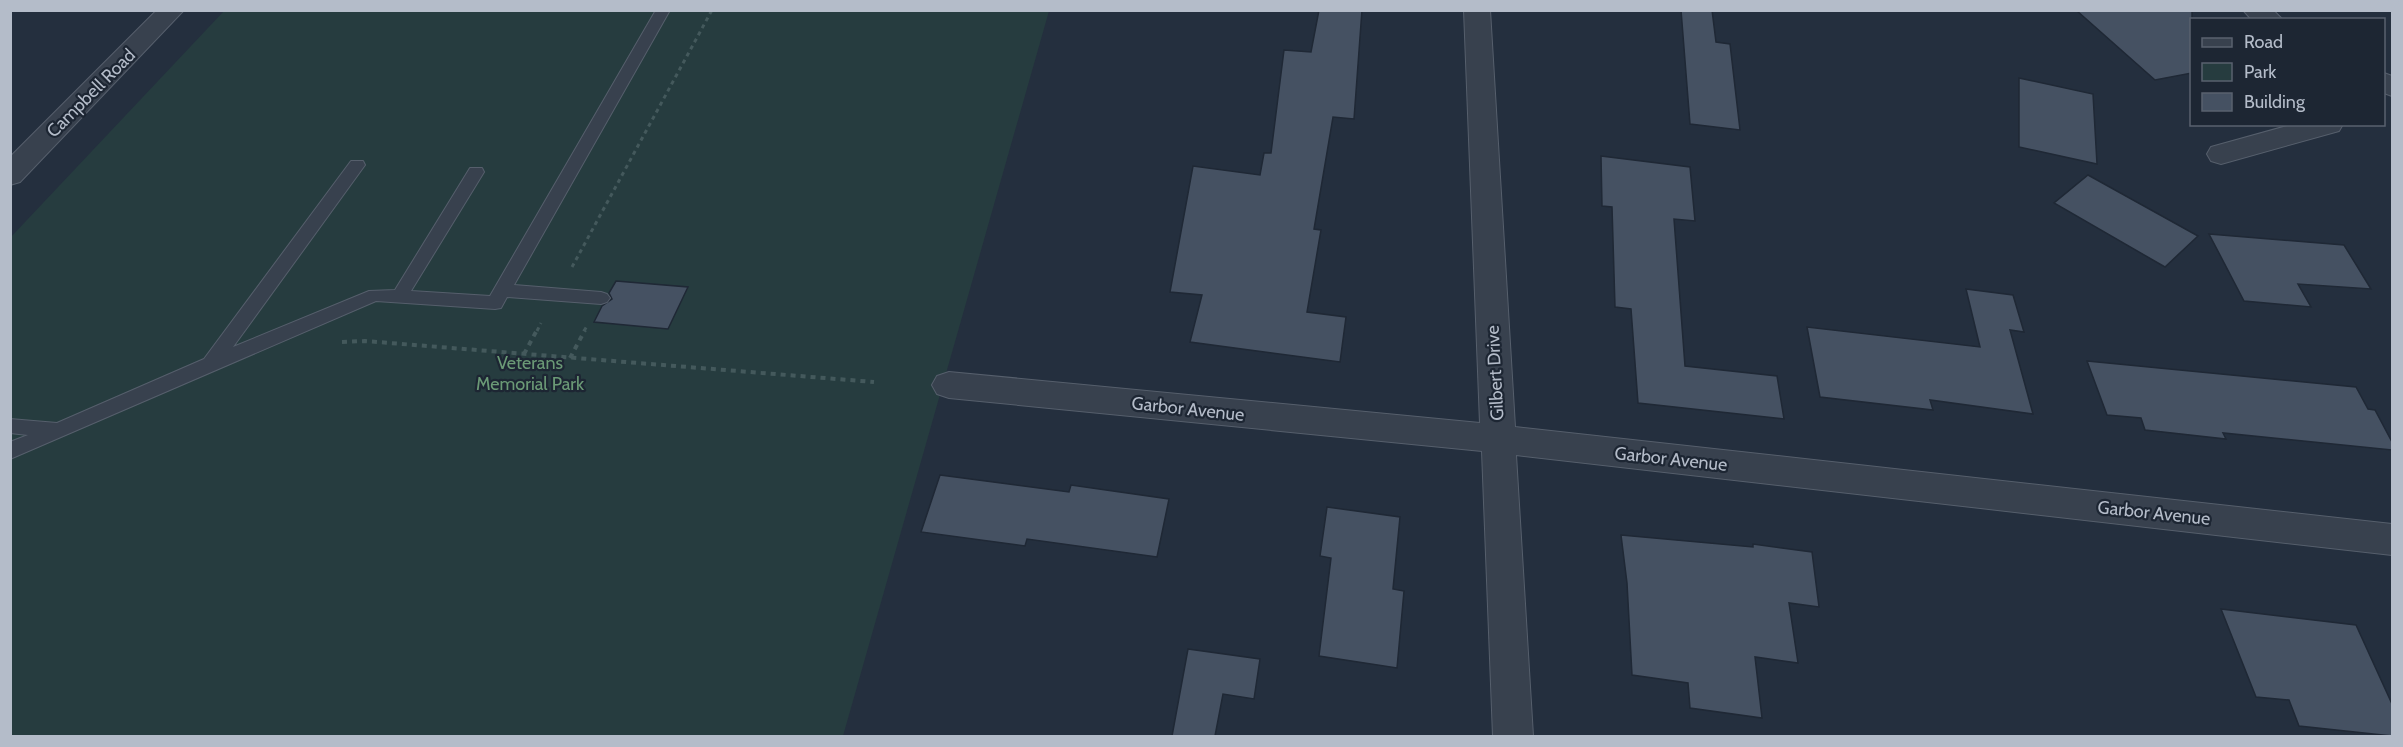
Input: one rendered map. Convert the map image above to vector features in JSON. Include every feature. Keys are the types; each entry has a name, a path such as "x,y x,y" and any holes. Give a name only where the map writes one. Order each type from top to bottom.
{"street":[{"name":"Campbell Road","path":"10,175 172,10"},
{"name":"Gilbert Drive","path":"1477,10 1512,736"},
{"path":"2221,154 2322,126"},
{"name":"Garbor Avenue","path":"949,385 1499,440 2392,540"}],"lane":[{"path":"10,451 375,295 495,303 663,10"},
{"path":"210,364 357,165"},
{"path":"399,297 476,172"},
{"path":"502,290 601,298"},
{"path":"10,426 59,430"}],"path":[{"path":"524,354 712,10"},
{"path":"335,342 365,341 874,382"}],"green space":[{"name":"Veterans Memorial Park","path":"224,11 1049,11 843,736 11,736 10,238"}],"building":[{"path":"1319,10 1362,10 1354,119 1333,117 1314,229 1321,230 1307,312 1346,317 1340,362 1190,342 1202,295 1170,292 1193,166 1260,175 1264,153 1271,153 1284,50 1311,52"},
{"path":"1681,10 1712,10 1716,42 1730,44 1740,130 1690,124"},
{"path":"2076,10 2192,10 2190,73 2155,80"},
{"path":"2019,78 2093,94 2097,164 2019,147"},
{"path":"1601,156 1690,167 1695,221 1674,219 1685,366 1777,376 1784,419 1638,403 1631,309 1615,307 1612,207 1602,206"},
{"path":"2088,175 2198,236 2165,267 2054,203"},
{"path":"2209,234 2344,245 2371,289 2298,284 2311,307 2244,301"},
{"path":"616,281 688,287 668,329 594,322 602,306 612,299 609,293"},
{"path":"1966,289 2013,295 2024,332 2010,330 2033,414 1930,400 1933,410 1820,397 1807,327 1980,347"},
{"path":"2087,361 2356,387 2368,409 2375,410 2392,442 2392,450 2223,433 2226,439 2145,430 2141,418 2107,415"},
{"path":"940,475 1069,492 1071,485 1169,499 1157,557 1027,539 1025,546 921,532"},
{"path":"1327,507 1400,517 1393,589 1404,591 1397,668 1319,656 1331,558 1320,556"},
{"path":"1621,535 1753,547 1753,544 1812,552 1819,607 1789,603 1798,663 1755,657 1762,718 1690,708 1688,683 1632,675 1627,583"},
{"path":"2221,609 2356,625 2392,704 2392,736 2299,726 2289,700 2256,697"},
{"path":"1188,649 1260,659 1254,699 1223,694 1215,736 1172,736"}]}
